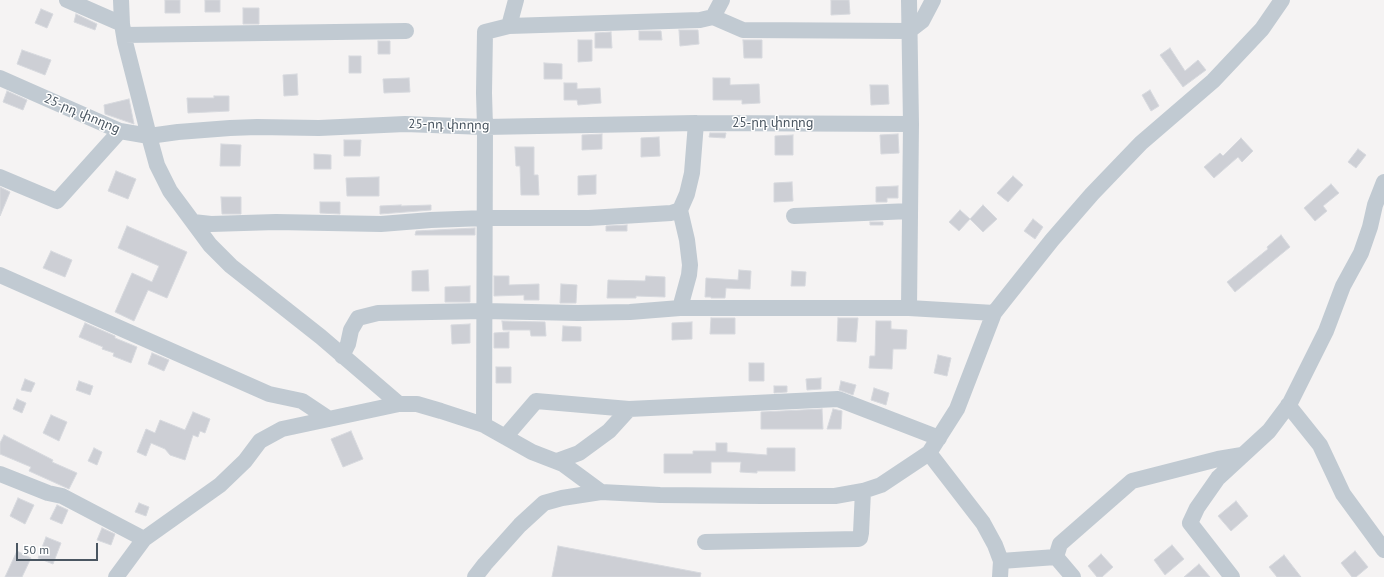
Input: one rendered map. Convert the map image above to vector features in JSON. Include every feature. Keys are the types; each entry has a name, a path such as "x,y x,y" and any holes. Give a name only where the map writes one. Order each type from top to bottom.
{"street":[{"path":"67,0 123,29 406,31"},
{"path":"121,0 123,29 149,136 158,165 170,191 210,245 231,266 321,337 399,404"},
{"path":"509,26 516,0"},
{"path":"713,17 722,0"},
{"path":"909,0 911,124 909,308"},
{"path":"484,425 485,32 509,26 700,20 713,17 743,30 909,31 922,21 933,0"},
{"path":"475,577 520,525 544,503 562,498 601,492 660,495 835,496 863,491 881,485 929,452 957,409 994,313 1052,240 1092,194 1141,143 1213,81 1262,30 1282,0"},
{"name":"25-րդ փողոց","path":"0,78 120,131 149,136 178,132 257,127 319,128 405,124 485,126 696,123 911,124"},
{"path":"680,308 689,275 690,265 687,240 680,210 687,194 692,173 696,123"},
{"path":"0,177 58,201 120,131"},
{"path":"1232,577 1190,523 1197,508 1218,478 1269,430 1288,405 1326,331 1342,286 1361,254 1375,205 1384,182"},
{"path":"193,222 211,224 276,222 381,224 485,218 589,218 671,213 680,210"},
{"path":"794,216 910,210"},
{"path":"0,275 269,394 302,401 329,420"},
{"path":"342,356 348,344 351,330 358,318 378,313 484,311 630,312 680,308 909,308 994,313"},
{"path":"505,437 536,401 629,409 838,399 939,438"},
{"path":"116,577 144,539 220,485 245,461 260,442 282,429 399,404 417,404 484,425 532,452 563,464 601,492"},
{"path":"1288,405 1320,445 1343,494 1384,550"},
{"path":"557,461 579,454 609,431 629,409"},
{"path":"929,452 983,523 996,545 1000,569 1056,557"},
{"path":"1056,557 1060,544 1132,481 1218,459 1242,455"},
{"path":"0,474 48,493 62,496 144,539"},
{"path":"705,542 858,540 861,533 863,491"},
{"path":"1056,557 1073,577"}],"building":[{"path":"165,0 180,0 180,13 165,13"},
{"path":"205,0 220,0 220,12 205,12"},
{"path":"831,0 849,0 850,14 831,15"},
{"path":"243,8 259,8 259,24 243,24"},
{"path":"41,9 53,14 47,28 35,23"},
{"path":"76,14 97,24 95,30 74,22"},
{"path":"679,30 698,30 699,44 680,46"},
{"path":"639,31 661,31 662,40 639,40"},
{"path":"611,32 612,48 595,48 595,33"},
{"path":"578,40 592,40 592,61 578,62"},
{"path":"743,40 762,40 762,58 744,58"},
{"path":"378,41 390,41 390,54 378,54"},
{"path":"1170,48 1185,71 1198,60 1206,70 1183,87 1160,55"},
{"path":"22,50 51,60 45,75 17,64"},
{"path":"349,56 361,56 361,73 349,73"},
{"path":"544,63 562,64 562,79 544,79"},
{"path":"297,74 298,95 284,96 283,75"},
{"path":"409,78 410,92 384,93 383,79"},
{"path":"713,78 730,78 730,85 759,84 760,103 742,104 742,100 713,100"},
{"path":"564,83 577,83 577,89 600,88 601,103 578,105 577,100 564,100"},
{"path":"870,85 888,85 889,104 871,105"},
{"path":"1150,90 1159,106 1151,111 1142,95"},
{"path":"7,91 27,100 23,110 3,102"},
{"path":"214,96 229,96 229,111 188,113 187,98 214,98"},
{"path":"129,99 134,124 105,114 104,105"},
{"path":"710,133 726,133 725,138 709,137"},
{"path":"602,134 602,149 582,150 582,135"},
{"path":"898,134 899,153 881,154 880,135"},
{"path":"793,135 793,155 775,155 775,136"},
{"path":"659,137 660,156 641,157 641,138"},
{"path":"1241,138 1253,151 1242,162 1238,157 1214,178 1204,167 1220,153 1223,156"},
{"path":"344,140 361,140 360,156 344,156"},
{"path":"221,144 241,145 240,166 220,166"},
{"path":"515,147 534,147 534,175 538,175 539,195 521,195 520,166 516,166"},
{"path":"1358,149 1366,155 1356,168 1348,162"},
{"path":"314,154 331,155 331,169 314,169"},
{"path":"116,171 136,179 128,199 108,191"},
{"path":"596,175 596,194 578,195 578,176"},
{"path":"1013,176 1023,185 1008,202 997,193"},
{"path":"379,177 379,196 347,196 346,178"},
{"path":"792,182 793,201 774,202 774,183"},
{"path":"1331,184 1339,193 1323,206 1327,211 1315,221 1304,208"},
{"path":"898,186 898,198 887,198 887,202 876,202 876,187"},
{"path":"0,187 10,192 0,216"},
{"path":"221,197 241,197 241,214 222,214"},
{"path":"320,202 340,202 340,214 320,213"},
{"path":"431,205 431,210 380,214 380,206"},
{"path":"983,205 997,219 983,232 970,219"},
{"path":"960,210 970,219 959,231 949,222"},
{"path":"1033,219 1043,227 1035,239 1024,231"},
{"path":"870,222 883,222 883,225 870,225"},
{"path":"627,225 627,231 606,231 606,226"},
{"path":"127,226 187,252 167,298 148,290 134,321 115,312 132,273 152,282 159,266 118,248"},
{"path":"475,228 475,235 415,235 416,231"},
{"path":"1281,235 1290,247 1235,292 1227,282 1268,249 1267,247"},
{"path":"51,251 72,260 65,277 43,268"},
{"path":"428,270 429,291 412,291 412,271"},
{"path":"739,270 751,271 750,289 726,288 725,298 705,297 706,278 738,280"},
{"path":"792,271 806,272 805,286 791,286"},
{"path":"494,276 509,276 509,285 539,284 539,300 524,300 524,295 494,296"},
{"path":"646,276 665,277 665,297 636,296 636,298 607,298 608,280 645,281"},
{"path":"561,284 577,285 576,303 560,303"},
{"path":"470,286 470,302 445,302 445,287"},
{"path":"711,318 735,318 735,334 710,334"},
{"path":"838,318 858,318 856,342 837,341"},
{"path":"502,321 545,322 546,336 531,336 530,330 503,330"},
{"path":"876,321 891,321 891,329 907,330 906,349 893,349 892,369 869,368 870,356 875,356"},
{"path":"692,322 692,339 672,340 672,323"},
{"path":"85,323 137,347 131,363 113,356 114,353 102,349 103,347 79,337"},
{"path":"470,324 470,343 452,344 451,325"},
{"path":"563,326 581,327 581,341 562,341"},
{"path":"509,332 509,348 494,348 494,333"},
{"path":"152,353 169,360 164,371 148,364"},
{"path":"938,355 951,358 947,376 934,373"},
{"path":"749,363 764,363 764,381 749,381"},
{"path":"496,367 511,367 511,383 496,383"},
{"path":"821,378 821,389 807,390 806,379"},
{"path":"25,379 35,383 31,392 21,390"},
{"path":"79,381 93,386 90,395 76,390"},
{"path":"841,381 856,385 853,395 839,390"},
{"path":"774,386 787,386 787,392 774,393"},
{"path":"874,388 889,393 886,405 871,400"},
{"path":"17,399 26,403 22,413 13,409"},
{"path":"822,409 823,429 761,429 761,412"},
{"path":"833,409 842,411 841,429 827,429"},
{"path":"193,412 210,419 205,433 200,431 198,437 193,435 185,460 170,455 165,449 151,443 146,456 137,452 146,429 155,433 160,420 185,430"},
{"path":"51,415 67,422 59,441 43,433"},
{"path":"351,431 363,459 343,467 331,439"},
{"path":"4,435 53,460 52,462 77,473 69,489 29,471 31,467 0,454 0,443"},
{"path":"716,443 727,443 727,452 767,455 767,448 795,448 795,471 757,471 757,473 740,472 741,462 711,462 711,473 664,473 664,454 693,454 693,451 716,451"},
{"path":"94,448 102,452 97,465 88,461"},
{"path":"18,498 34,505 25,524 10,516"},
{"path":"1236,501 1248,516 1231,531 1218,516"},
{"path":"139,503 149,507 146,516 135,512"},
{"path":"57,505 68,510 62,524 50,519"},
{"path":"102,528 115,534 111,545 97,540"},
{"path":"46,537 61,543 53,564 38,558"},
{"path":"1172,545 1184,559 1165,575 1154,560"},
{"path":"558,546 701,573 700,577 552,577"},
{"path":"17,551 31,558 22,577 5,577"},
{"path":"1355,551 1368,567 1356,577 1352,577 1341,563"},
{"path":"1101,554 1113,567 1102,577 1097,577 1088,566"},
{"path":"1284,555 1301,577 1277,577 1269,567"},
{"path":"1199,564 1210,577 1184,577"}]}
